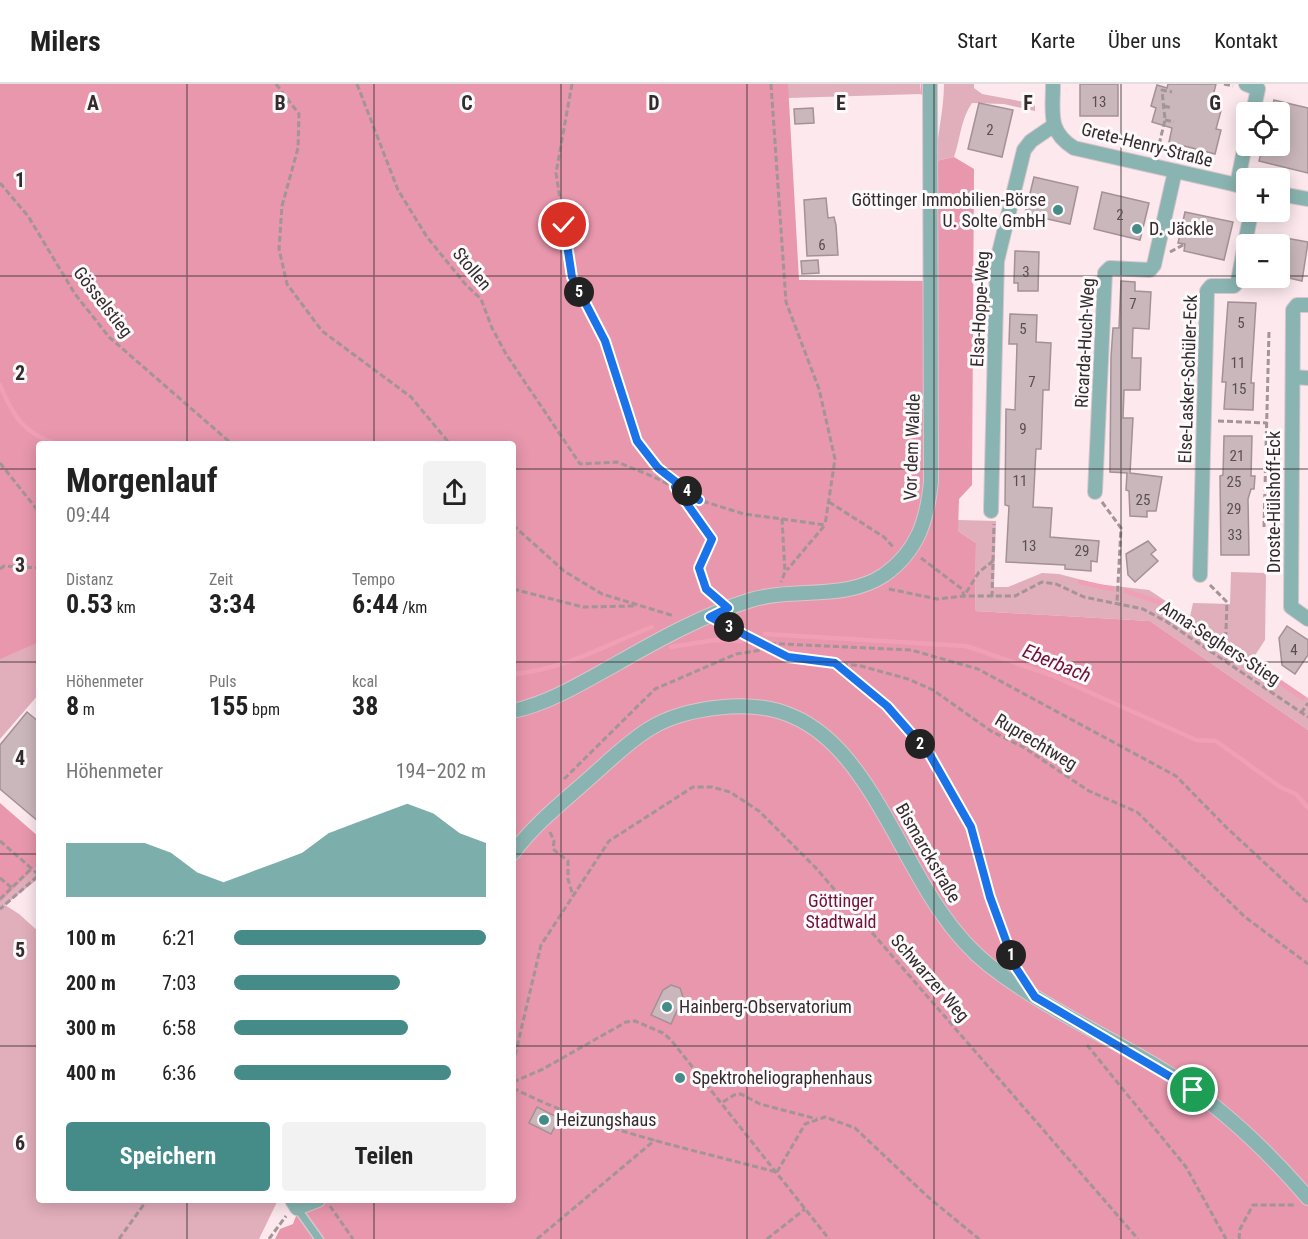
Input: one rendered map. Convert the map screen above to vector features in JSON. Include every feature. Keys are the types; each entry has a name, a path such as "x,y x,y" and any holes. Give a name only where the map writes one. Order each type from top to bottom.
{"street":[{"name":"Vor dem Walde","path":"516,710 539,703 583,683 728,608 775,594 848,589 869,583 906,555 927,517 931,482 930,84"},
{"path":"1053,84 1053,126"},
{"path":"1240,85 1258,89 1255,102"},
{"name":"Grete-Henry-Straße","path":"1053,126 1062,140 1074,148 1236,185"},
{"name":"Elsa-Hoppe-Weg","path":"991,511 997,261 1024,150 1031,141 1053,126"},
{"name":"Ricarda-Huch-Weg","path":"1095,492 1105,273 1110,268 1150,270 1155,265 1175,171"},
{"path":"1290,196 1308,200"},
{"name":"Else-Lasker-Schüler-Eck","path":"1200,575 1207,291 1210,286 1234,286 1238,281 1249,222"},
{"name":"Droste-Hülshoff-Eck","path":"1308,305 1297,305 1293,310 1291,607 1308,619"},
{"path":"1293,377 1308,378"},
{"name":"Bismarckstraße","path":"516,850 543,819 650,728 675,716 705,709 774,710 792,716 827,739 862,778 934,901 976,953 1035,997 1193,1090 1242,1129 1305,1201"}],"lane":[{"path":"295,1204 319,1239"}],"path":[{"path":"276,84 299,114 298,148 282,206 279,249 287,284 322,331 411,397 448,441"},
{"name":"Stollen","path":"357,84 398,190 427,237 466,285 481,299 492,328 506,354 580,464 617,462 675,487"},
{"path":"572,84 556,173 572,277 605,341 637,441 658,468 699,500"},
{"path":"771,84 786,302 819,389 835,459 825,525 785,572 775,594"},
{"path":"1224,84 1240,85"},
{"path":"1153,166 1165,120 1162,90 1172,92"},
{"path":"1164,106 1172,108"},
{"path":"1165,120 1174,122"},
{"name":"Gösselstieg","path":"0,183 28,216 75,294 109,337 229,441"},
{"path":"1264,527 1269,331"},
{"path":"1204,420 1267,423"},
{"path":"0,463 36,508"},
{"path":"675,487 699,500 744,514 825,525"},
{"path":"675,487 712,539 699,568 706,589 728,608"},
{"path":"1095,492 1121,528 1117,602"},
{"path":"829,502 884,537 906,555 939,569 962,589 964,596"},
{"path":"991,511 994,524 992,597"},
{"path":"782,519 785,572"},
{"path":"516,528 564,571 603,594 639,606"},
{"path":"964,596 979,572 993,561"},
{"path":"0,569 4,566 36,568"},
{"path":"1200,575 1227,602 1225,660"},
{"name":"Anna-Seghers-Stieg","path":"869,583 912,596 936,599 964,596 1015,596 1042,582 1056,584 1084,597 1143,609 1167,622 1308,717"},
{"path":"516,590 583,607 639,606"},
{"name":"Ruprechtweg","path":"639,606 704,620 759,642 788,657 861,666 908,679 933,690 991,731 1023,747 1101,798 1137,812 1245,917 1308,964"},
{"path":"759,642 911,650 978,669 1176,777 1308,903"},
{"path":"835,663 887,706 930,755 971,827 990,897 1016,968"},
{"path":"1301,712 1308,703"},
{"name":"Schwarzer Weg","path":"516,1051 541,945 609,841 693,787 712,787 730,792 759,811 815,867 1138,1239"},
{"path":"543,819 554,841 553,849 568,861 568,879 573,896"},
{"path":"0,841 36,873"},
{"path":"0,899 31,869"},
{"path":"0,878 12,888"},
{"path":"0,909 36,878"},
{"path":"516,1081 626,1022 635,1021 671,1041 723,1102 829,1239"},
{"path":"1084,1040 1186,1167 1226,1239"},
{"path":"516,1090 550,1107 603,1126 777,1172"},
{"path":"723,1102 741,1094 760,1104 819,1119"},
{"path":"777,1172 805,1124 825,1118 855,1128 928,1197 979,1239"},
{"path":"537,1239 655,1140"},
{"path":"1239,1239 1240,1229 1253,1205 1305,1201"},
{"path":"119,1239 145,1203"},
{"path":"328,1203 353,1239"},
{"path":"269,1239 275,1227 295,1204"},
{"path":"767,1239 806,1209"}],"shaded area":[{"path":"787,84 920,84 921,94 788,98"},
{"path":"944,84 974,84 974,88 982,94 1035,104 1035,111 1004,104 972,103 963,122 954,157 936,161"},
{"path":"0,378 37,441 36,697 0,739"},
{"path":"958,520 996,521 994,587 1008,587 1042,573 1059,574 1097,584 1149,590 1190,617 1193,603 1230,604 1231,572 1266,573 1265,640 1252,660 1308,698 1308,730 1150,621 975,611 976,543 958,531"},
{"path":"0,823 36,854 36,880 5,905 36,929 36,1203 277,1203 259,1239 0,1239"}],"green space":[{"name":"Göttinger Stadtwald","path":"0,84 788,84 799,280 935,281 936,161 954,157 974,169 972,485 959,499 958,531 976,543 975,611 1150,621 1308,730 1308,1239 275,1239 280,1229 293,1224 301,1203 516,1203 516,441 36,441 36,643 0,659"},
{"path":"0,803 36,834 36,867 0,902"}],"building":[{"path":"1080,84 1118,84 1118,116 1080,116"},
{"path":"1168,84 1216,84 1211,104 1222,107 1216,129 1221,130 1215,154 1169,142 1172,128 1152,122 1156,108 1151,106 1157,85 1167,88"},
{"path":"979,103 1013,110 1002,157 968,149"},
{"path":"1290,104 1308,108 1308,173 1259,161 1260,156 1290,156"},
{"path":"813,108 814,123 795,124 794,109"},
{"path":"1034,177 1078,187 1070,224 1025,214"},
{"path":"1102,192 1149,203 1140,240 1094,229"},
{"path":"826,198 828,218 834,217 836,225 838,255 807,256 804,200"},
{"path":"1185,212 1233,222 1224,260 1184,251 1185,244 1178,243"},
{"path":"1290,239 1308,242 1302,281 1290,278"},
{"path":"1015,251 1039,252 1038,291 1018,291 1018,283 1014,283"},
{"path":"818,260 819,273 802,274 801,261"},
{"path":"1121,281 1135,282 1135,291 1151,292 1149,329 1133,328 1132,358 1141,358 1140,390 1124,390 1123,418 1133,418 1130,473 1162,477 1156,511 1147,511 1147,517 1130,516 1129,491 1126,490 1127,473 1110,472 1111,357 1113,328 1119,328"},
{"path":"1228,302 1256,303 1251,383 1254,383 1253,410 1224,409 1226,382 1222,382"},
{"path":"1010,314 1037,315 1036,342 1051,343 1049,390 1043,390 1041,449 1036,449 1033,507 1052,508 1050,537 1099,541 1097,562 1091,561 1091,571 1065,569 1065,565 1006,562 1009,506 1005,505 1006,409 1015,410 1017,344 1009,344"},
{"path":"1224,436 1252,436 1251,476 1255,476 1254,489 1251,489 1248,499 1249,555 1221,555 1220,476 1223,475"},
{"path":"1148,541 1156,550 1151,554 1158,561 1135,582 1128,575 1126,554"},
{"path":"1287,626 1308,640 1308,655 1295,674 1282,665 1279,638"},
{"path":"27,712 36,720 36,819 0,789 0,745"},
{"name":"Hainberg-Observatorium","path":"671,985 680,988 683,997 671,1024 651,1015 663,990"},
{"name":"Heizungshaus","path":"537,1107 559,1118 551,1134 529,1123"}],"waterway":[{"path":"923,84 923,93"},
{"name":"Eberbach","path":"0,385 21,422 36,435 49,441"},
{"path":"1080,582 1112,589"},
{"path":"1126,591 1161,603 1219,640"},
{"name":"Eberbach","path":"516,674 550,668 652,627"},
{"name":"Eberbach","path":"765,634 966,646 1051,675 1196,740 1216,741 1280,787 1296,794 1308,808"},
{"path":"671,647 715,640 742,641"},
{"path":"1231,649 1303,698"}],"place":[{"name":"Göttinger Immobilien-Börse U. Solte GmbH","path":"1058,210"},
{"name":"D. Jäckle","path":"1137,229"},
{"name":"Hainberg-Observatorium","path":"667,1007"},
{"name":"Spektroheliographenhaus","path":"680,1078"},
{"name":"Heizungshaus","path":"544,1120"}],"route":[{"path":"564,225 572,277 605,341 637,441 658,468 699,500 675,487 712,539 699,568 706,589 728,608 710,617 788,657 812,662 835,663 887,706 930,755 971,827 990,897 1016,968 1035,997 1193,1090"}]}
